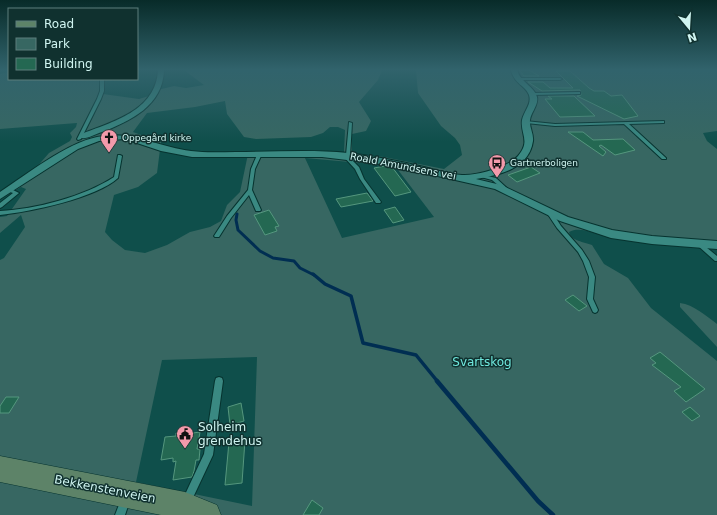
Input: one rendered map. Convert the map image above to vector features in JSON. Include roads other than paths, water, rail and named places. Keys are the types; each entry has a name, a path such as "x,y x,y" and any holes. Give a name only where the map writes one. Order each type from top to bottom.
{"main road":[{"name":"Bekkenstenveien","path":"0,469 124,504 196,510"}],"street":[{"path":"80,142 146,107 155,94"},
{"path":"462,178 506,170 518,162 527,151 530,139 525,129 532,105 532,94"},
{"name":"Roald Amundsens vei","path":"0,196 80,142 119,136 136,139 164,149 216,156 347,156 371,159 462,178 507,190 550,213 611,234 652,240 717,245"}],"lane":[{"path":"80,142 101,94"},
{"path":"526,122 555,125 663,122"},
{"path":"350,123 347,156 357,168 362,179 378,202"},
{"path":"624,123 664,158"},
{"path":"0,212 22,210 83,194 103,187 116,178 120,156"},
{"path":"258,210 252,199 250,190 253,169 260,156"},
{"path":"357,168 362,162 371,159"},
{"path":"480,175 494,179 507,190"},
{"path":"0,206 16,193 9,190"},
{"path":"217,236 250,190"},
{"path":"550,213 586,261 592,277 590,299 595,310"},
{"path":"699,244 717,260"},
{"path":"196,510 208,455 218,381"}],"waterway":[{"path":"237,214 236,220 238,230 260,251 273,258 294,261 300,268 314,275"},
{"path":"313,274 325,284 351,296 363,343 416,355 438,382"},
{"path":"437,381 538,501 553,515"}],"place":[{"name":"Oppegård kirke","path":"109,153"},
{"name":"Gartnerboligen","path":"497,178"},
{"name":"Solheim grendehus","path":"185,449"}],"park label":[{"name":"Svartskog","path":"482,362"}]}
